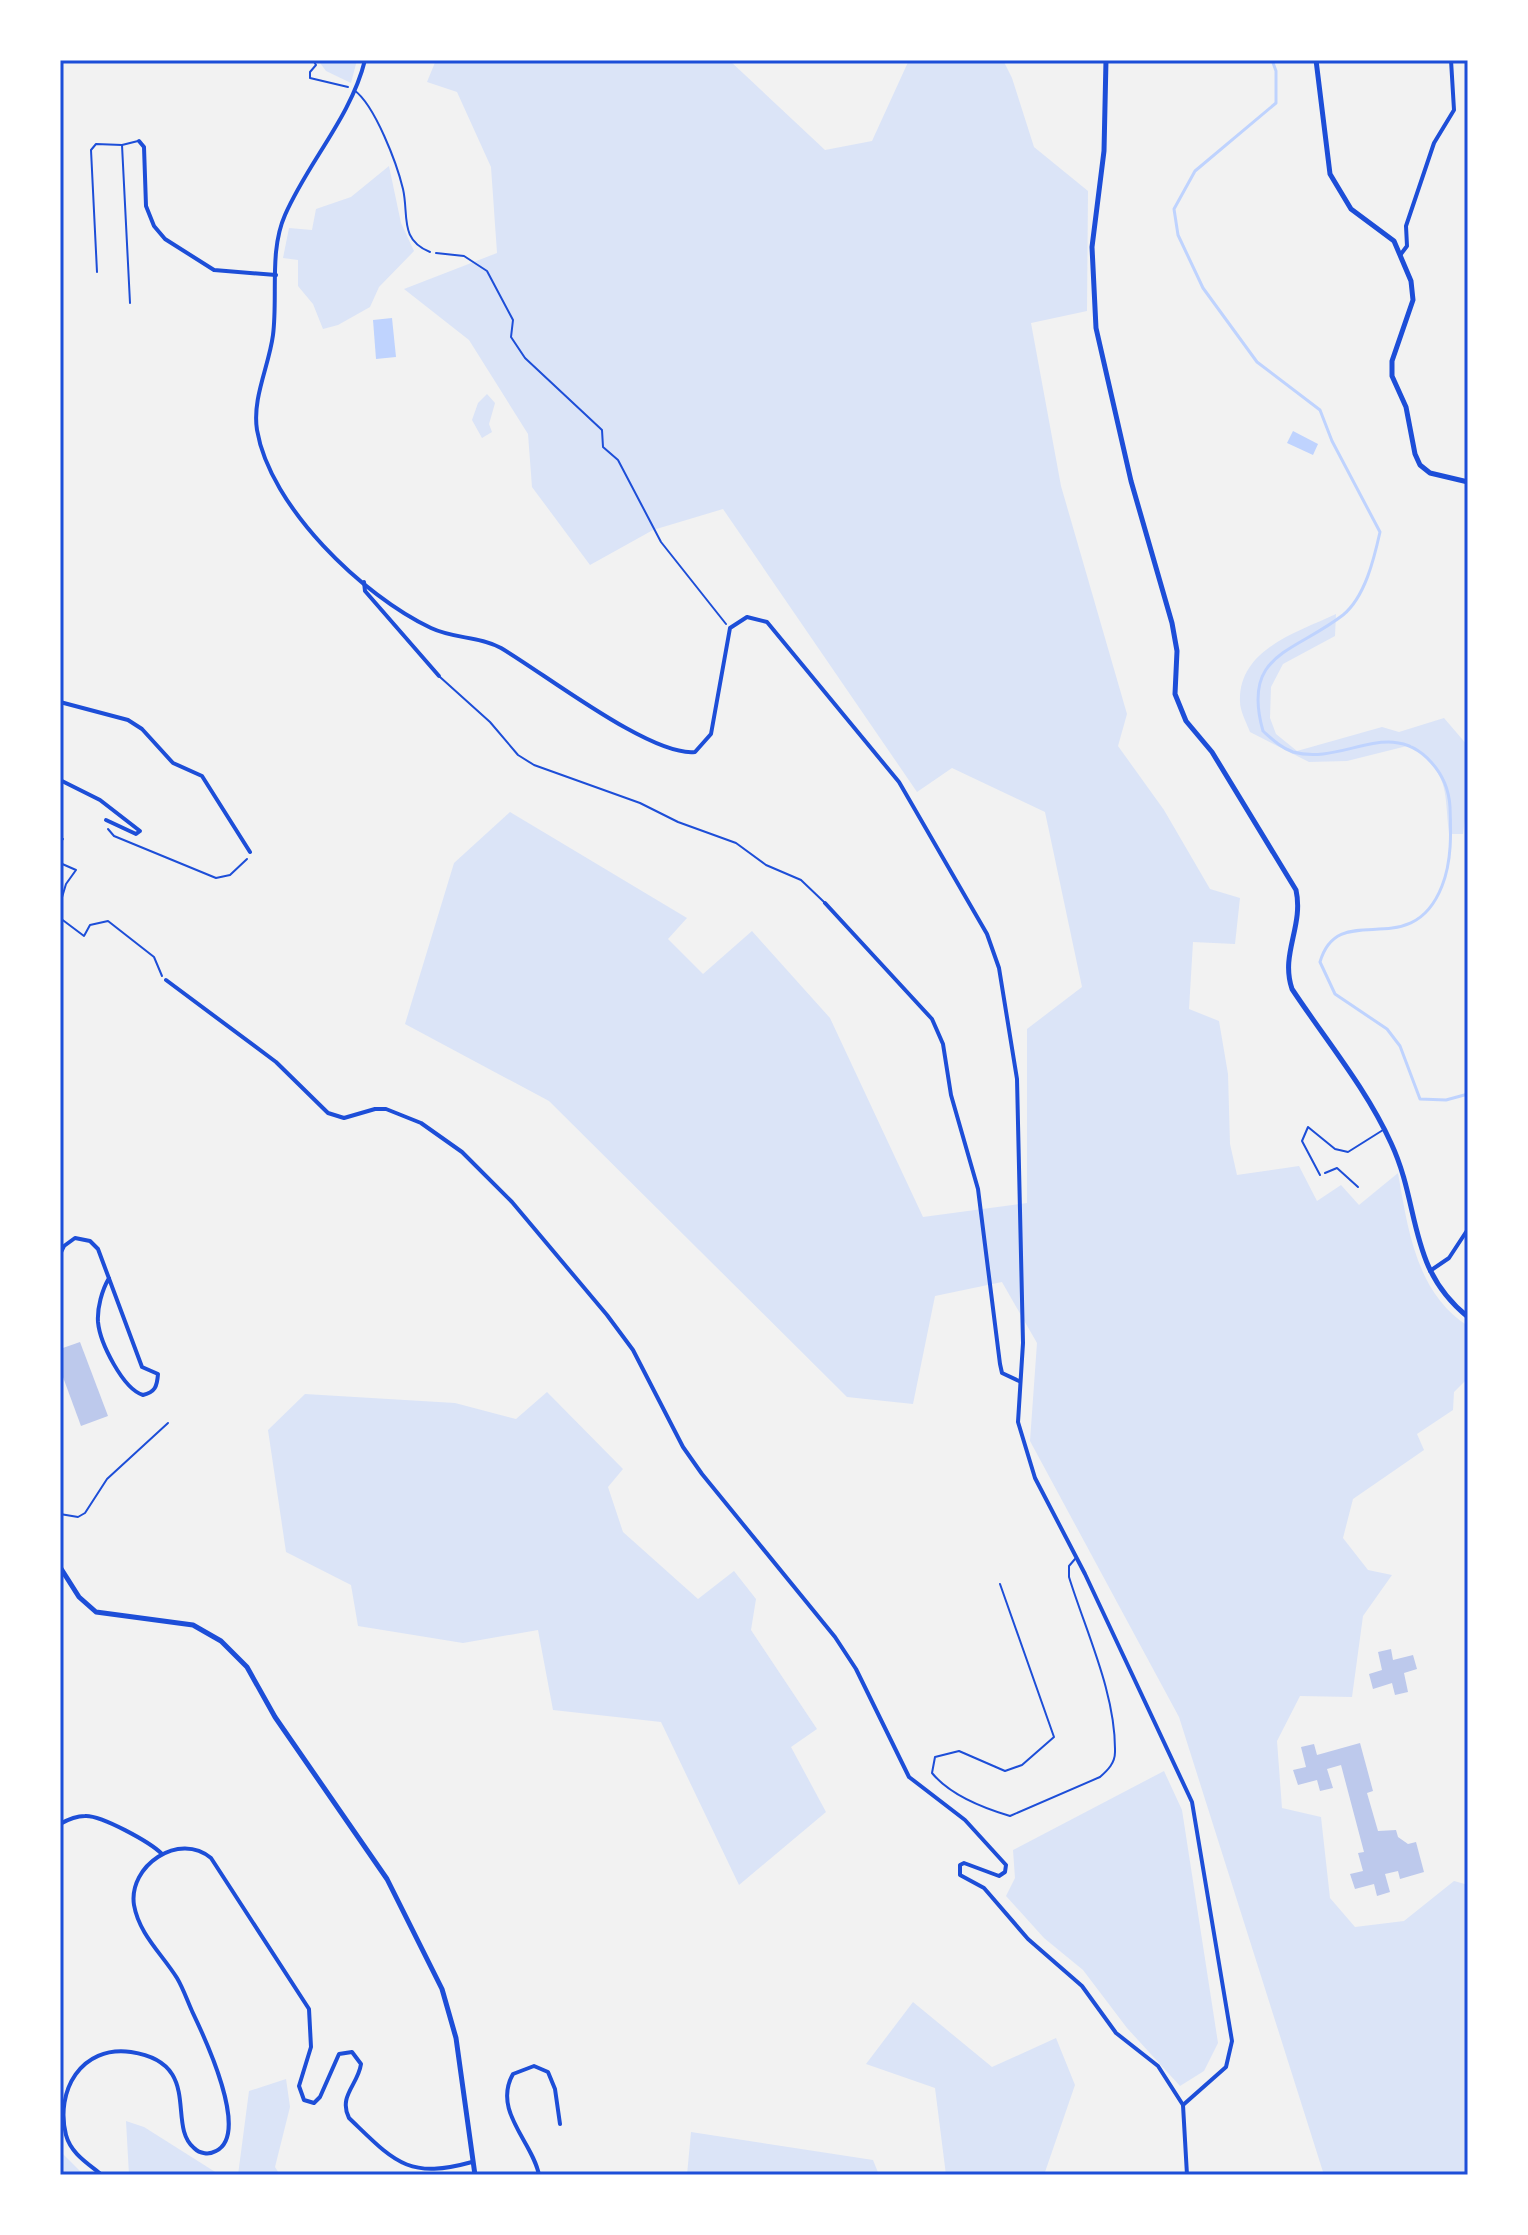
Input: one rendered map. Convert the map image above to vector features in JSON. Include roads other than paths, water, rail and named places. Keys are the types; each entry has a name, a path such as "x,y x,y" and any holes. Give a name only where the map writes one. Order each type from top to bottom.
{"street":[{"path":"365,60 327,146 283,218 278,239 275,322 256,411 257,430 279,489 293,512 364,582 422,624 448,634 490,642 633,733 686,753 705,746 711,734 730,628 747,617 767,622 899,782 994,951 1014,1048 1017,1079 1023,1343 1018,1422 1023,1445 1035,1478 1076,1558 1196,1815 1232,2041 1226,2067 1183,2105"},
{"path":"1106,60 1104,151 1092,247 1096,328 1131,481 1172,623 1177,651 1175,694 1186,721 1212,752 1296,890 1299,915 1287,963 1292,989 1384,1129 1400,1164 1419,1246 1429,1271 1451,1303 1468,1317"},
{"path":"1316,60 1330,174 1351,209 1394,241 1414,290 1392,361 1392,376 1406,407 1420,465 1430,473 1468,482"},
{"path":"1401,254 1407,246 1406,226 1432,150 1454,110 1451,60"},
{"path":"139,141 144,147 146,206 154,226 165,239 214,270 276,275"},
{"path":"364,582 372,599 439,676"},
{"path":"60,702 128,720 142,729 173,763 202,776 250,852"},
{"path":"60,780 100,800 140,831 136,834 106,820"},
{"path":"825,903 932,1019 943,1044 951,1095 978,1189 1002,1373 1019,1381"},
{"path":"166,980 276,1062 328,1113 344,1118 386,1109 421,1123 462,1152 512,1202 633,1350 683,1447 702,1474 835,1637 856,1669 904,1771 930,1797 965,1820 1006,1865 1005,1872 999,1876 964,1863 960,1865 960,1875 984,1888 1028,1939 1082,1986 1116,2033 1158,2066 1183,2105 1187,2175"},
{"path":"1429,1271 1449,1258 1468,1229"},
{"path":"60,1254 70,1240 82,1237 98,1249 109,1278 142,1367 158,1374 157,1386 152,1393 143,1395 124,1384 98,1324 104,1286 109,1278"},
{"path":"60,1567 79,1597 96,1612 193,1625 221,1641 247,1667 275,1717 387,1879 442,1989 456,2038 475,2175"},
{"path":"60,1824 75,1817 95,1817 154,1846 162,1854"},
{"path":"102,2175 80,2158 71,2146 66,2128 71,2079 77,2069 97,2055 131,2052 155,2060 174,2077 188,2142 201,2153 213,2154 221,2148 225,2138 228,2109 224,2086 177,1979 147,1938 133,1903 138,1878 162,1854 191,1848 211,1858 302,1995 312,2035 299,2086 304,2100 314,2103 320,2097 339,2054 352,2052 361,2064 345,2100 345,2109 349,2118 394,2161 422,2170 472,2162"},
{"path":"539,2175 513,2124 508,2088 513,2074 534,2066 548,2072 555,2089 560,2124"}],"lane":[{"path":"354,90 372,111 403,187 406,229 414,243 430,252"},
{"path":"97,272 91,150 96,144 122,145 139,141"},
{"path":"122,145 130,303"},
{"path":"439,676 490,722 518,755 534,765 640,803 678,822 736,843 766,865 801,880 825,903"},
{"path":"1320,1175 1302,1141 1302,1134 1308,1127 1335,1149 1348,1152 1384,1129"},
{"path":"1000,1584 1054,1737 1022,1765 1005,1771 959,1751 935,1757 932,1773 939,1782 985,1808 1010,1816 1100,1777 1111,1766 1115,1753 1103,1684 1069,1577 1069,1566 1076,1558"}],"water":[{"path":"392,318 396,357 376,359 373,320"},
{"path":"1293,431 1318,444 1313,455 1287,443"}],"waterway":[{"path":"1272,60 1276,71 1276,103 1195,171 1174,209 1178,235 1203,288 1257,362 1320,410 1332,441 1380,532 1368,577 1351,607 1325,628 1276,658 1259,685 1258,705 1263,731 1293,752 1312,755 1383,742 1399,743 1415,749 1431,762 1442,777 1450,807 1449,857 1442,886 1429,909 1413,922 1395,928 1343,934 1329,943 1320,962 1335,994 1387,1029 1400,1046 1420,1099 1446,1100 1468,1094"}]}
